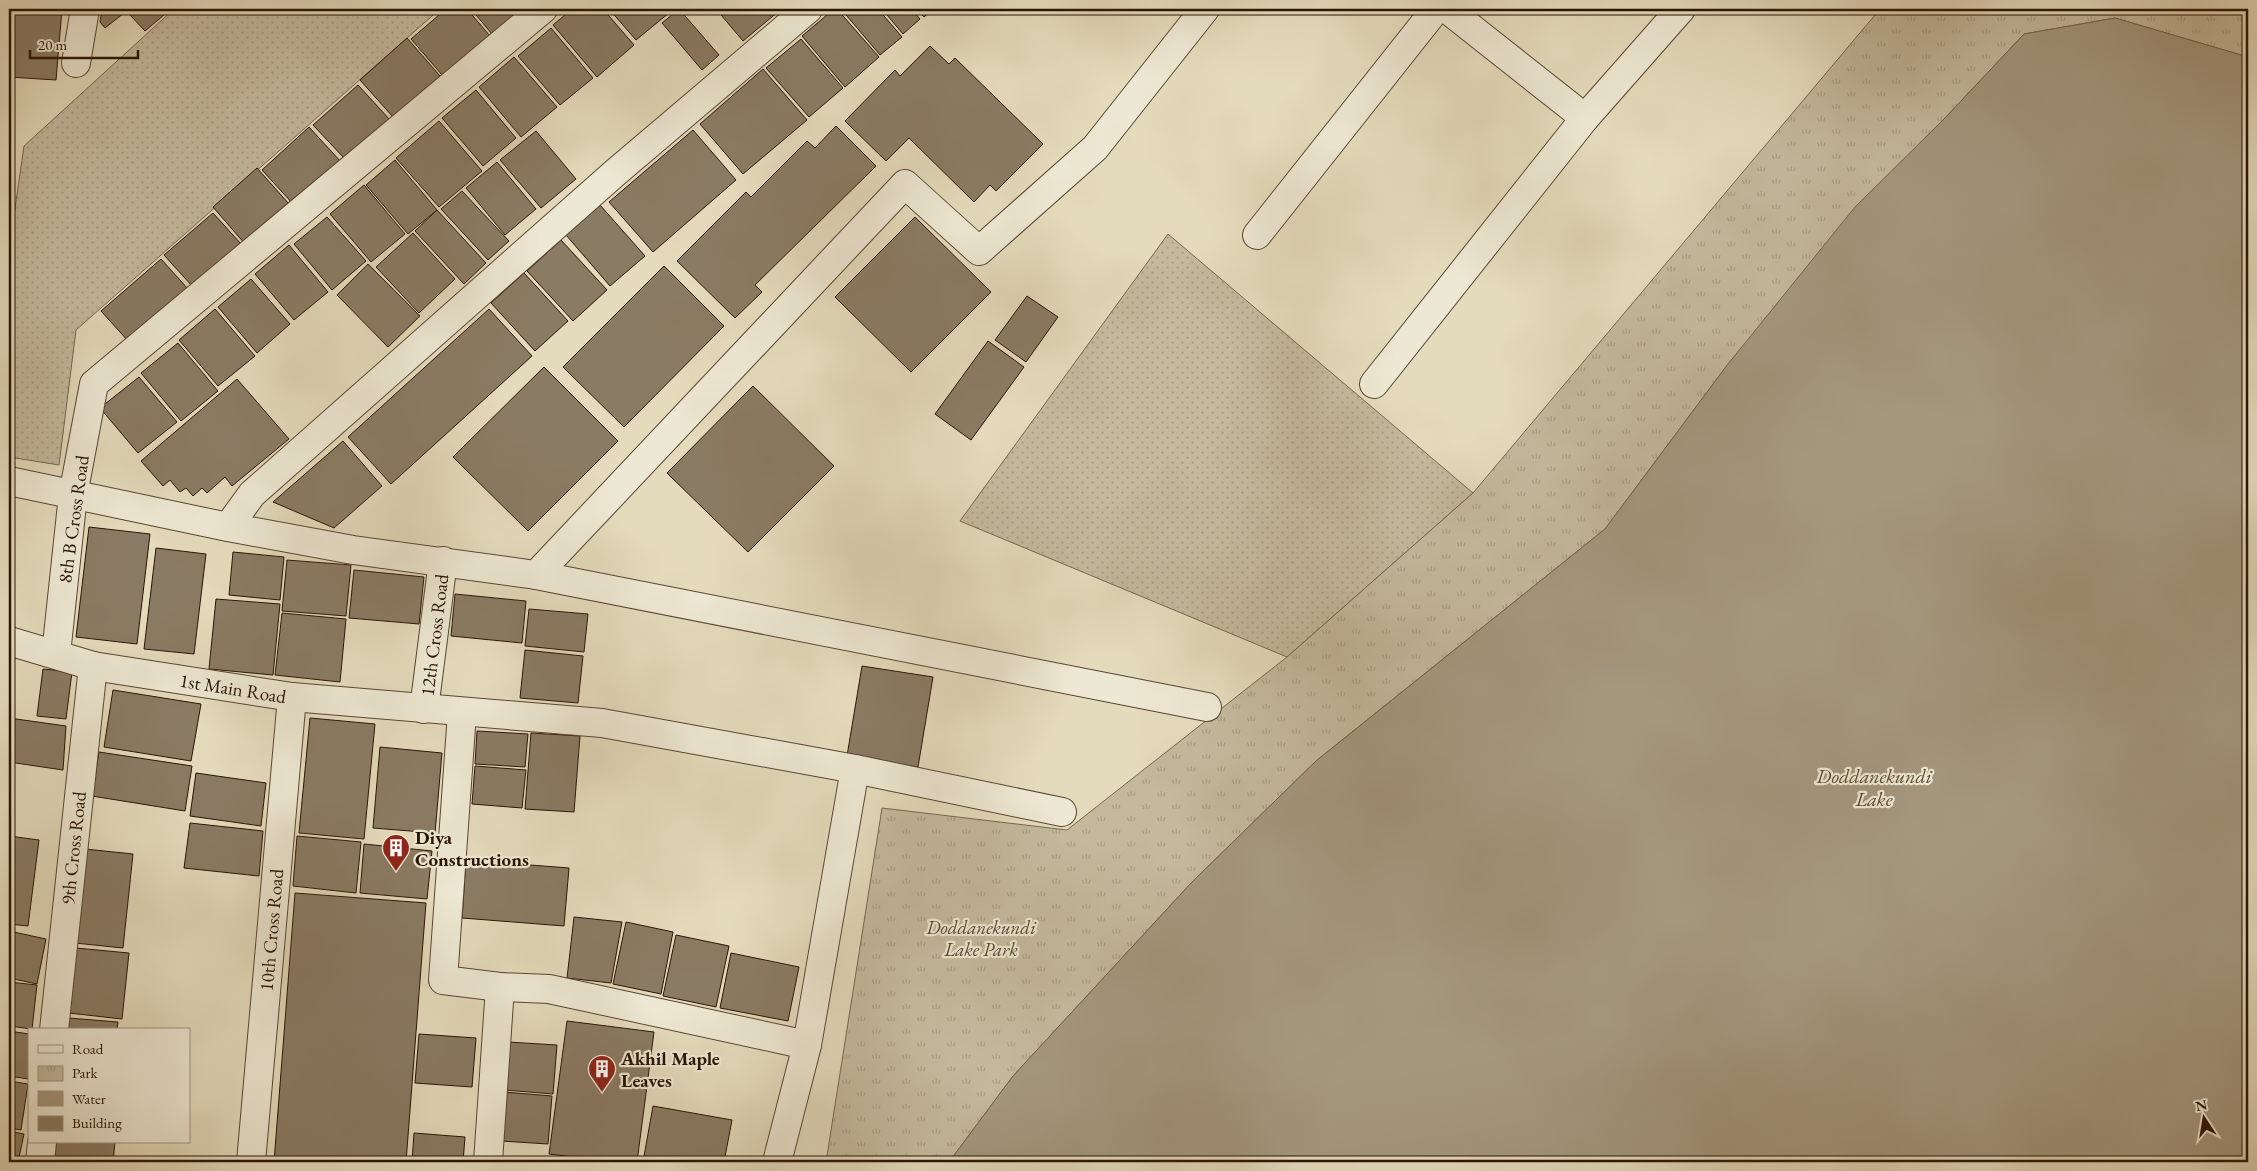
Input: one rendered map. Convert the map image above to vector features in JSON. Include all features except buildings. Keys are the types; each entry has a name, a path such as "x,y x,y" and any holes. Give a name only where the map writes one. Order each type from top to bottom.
{"street":[{"path":"76,63 85,9"},
{"name":"8th B Cross Road","path":"56,654 73,495 94,384 542,9"},
{"path":"228,527 252,494 616,172 808,9"},
{"path":"536,575 906,184 979,251 1095,148 1205,9"},
{"path":"1257,235 1436,9"},
{"path":"1447,9 1586,118"},
{"path":"1374,384 1586,118 1681,9"},
{"path":"9,481 228,527 353,550 443,560 536,575 1207,707"},
{"name":"12th Cross Road","path":"424,709 443,560"},
{"name":"1st Main Road","path":"9,641 93,666 292,697 462,713 602,723 855,769 1062,812"},
{"name":"9th Cross Road","path":"54,1028 93,666"},
{"name":"10th Cross Road","path":"251,1162 292,697"},
{"path":"462,713 443,980 500,987 549,989 807,1044"},
{"path":"777,1162 807,1044 855,769"},
{"path":"488,1162 500,987"},
{"path":"40,1162 42,1144"}],"green space":[{"path":"174,9 440,9 76,330 59,465 9,457 9,250 24,146"},
{"name":"Doddanekundi Lake Park","path":"1880,9 2248,9 2248,57 2115,18 2024,34 1945,118 1728,364 1605,529 1316,761 1192,882 1013,1076 949,1162 826,1162 882,808 1067,830 1287,657 1473,493"},
{"path":"1168,234 1473,493 1287,657 960,521"}],"water":[{"name":"Doddanekundi Lake","path":"2115,18 2248,57 2248,1162 949,1162 1013,1076 1192,882 1316,761 1605,529 1728,364 1855,207 1945,118 2024,34"}],"place":[{"name":"Diya Constructions","path":"396,872"},
{"name":"Akhil Maple Leaves","path":"602,1093"}]}
